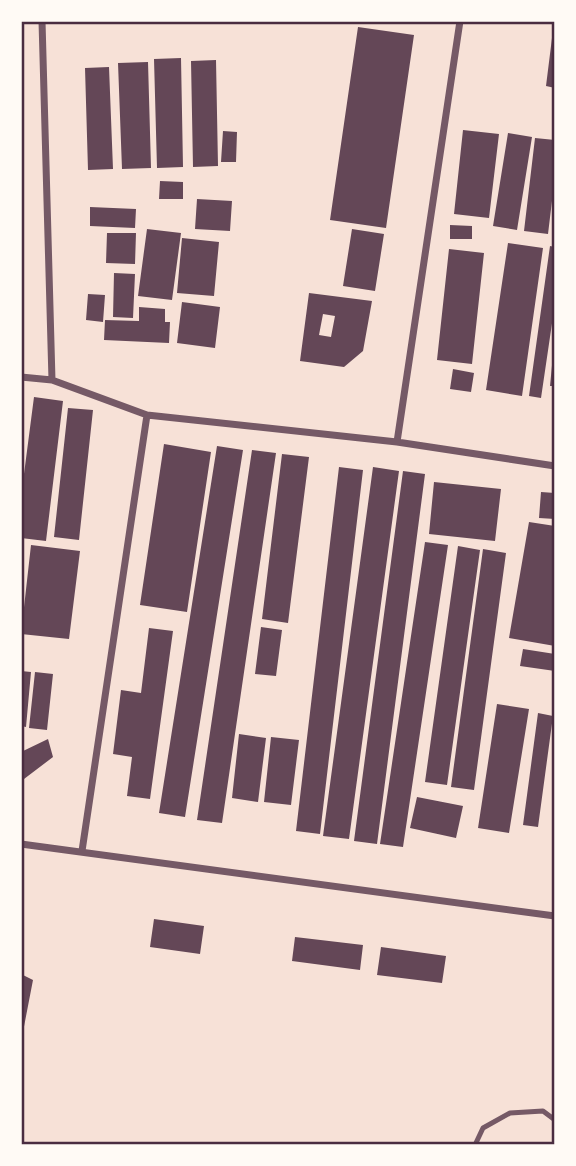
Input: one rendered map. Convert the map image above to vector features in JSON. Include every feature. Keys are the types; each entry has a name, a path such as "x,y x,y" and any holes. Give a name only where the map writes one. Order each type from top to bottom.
{"street":[{"path":"42,21 52,380"},
{"path":"397,442 460,21"},
{"path":"21,377 52,380 147,415 397,442 555,466"},
{"path":"82,851 147,415"},
{"path":"21,844 555,916"}],"lane":[{"path":"475,1145 483,1128 510,1113 543,1111 555,1120"}],"building":[{"path":"358,27 414,35 386,228 330,220"},
{"path":"555,30 555,88 546,86"},
{"path":"181,58 183,167 157,168 154,59"},
{"path":"216,60 218,166 193,167 191,61"},
{"path":"148,62 151,168 122,169 118,63"},
{"path":"109,67 113,169 88,170 85,68"},
{"path":"463,130 499,134 489,218 454,214"},
{"path":"223,131 237,132 236,162 221,162"},
{"path":"508,133 532,137 517,230 493,226"},
{"path":"535,138 555,140 555,176 548,234 524,231"},
{"path":"160,181 183,182 183,199 159,199"},
{"path":"197,199 232,201 230,231 195,229"},
{"path":"90,207 136,209 135,228 90,226"},
{"path":"450,225 472,226 472,239 450,239"},
{"path":"147,229 181,233 172,300 138,296"},
{"path":"352,229 384,234 375,291 343,286"},
{"path":"107,233 136,233 135,264 106,263"},
{"path":"182,238 219,242 214,296 177,293"},
{"path":"508,243 543,248 522,396 486,390"},
{"path":"550,246 555,247 555,303 541,398 529,396"},
{"path":"449,249 484,253 472,364 437,360"},
{"path":"114,273 135,274 133,318 113,317"},
{"path":"309,293 372,301 363,351 344,367 300,361","holes":["323,314 335,316 331,337 319,335"]},
{"path":"88,294 105,295 103,322 86,320"},
{"path":"182,302 220,307 215,348 177,343"},
{"path":"139,307 165,309 165,322 170,322 169,343 104,340 105,320 139,321"},
{"path":"553,355 555,386 550,386"},
{"path":"453,369 474,373 471,392 450,389"},
{"path":"34,397 63,401 46,541 21,538 21,497"},
{"path":"68,408 93,410 79,540 54,537"},
{"path":"164,444 211,452 187,612 140,605"},
{"path":"217,446 243,450 185,817 159,813"},
{"path":"252,450 276,453 222,823 197,820"},
{"path":"282,454 309,457 288,623 262,619"},
{"path":"339,467 363,470 320,834 296,831"},
{"path":"373,467 399,471 349,839 323,836"},
{"path":"403,471 425,474 377,844 354,841"},
{"path":"434,482 501,489 495,541 429,534"},
{"path":"541,492 555,493 555,519 539,518"},
{"path":"529,522 555,526 555,646 509,638"},
{"path":"425,542 448,545 403,847 380,844"},
{"path":"31,545 80,551 69,639 21,634"},
{"path":"458,546 480,550 447,785 425,782"},
{"path":"483,549 506,553 474,790 451,787"},
{"path":"261,627 282,630 276,676 255,674"},
{"path":"149,628 173,631 150,799 127,796 132,757 113,754 121,690 141,693"},
{"path":"523,649 555,654 555,671 520,666"},
{"path":"21,671 31,672 26,727 21,726"},
{"path":"35,672 53,674 47,730 29,728"},
{"path":"497,704 529,709 509,833 478,828"},
{"path":"538,713 553,716 538,827 523,825"},
{"path":"239,734 266,738 258,802 232,798"},
{"path":"271,737 299,740 291,805 264,802"},
{"path":"48,739 53,757 24,779 21,752"},
{"path":"417,797 463,806 456,838 410,828"},
{"path":"154,919 204,926 200,954 150,947"},
{"path":"295,937 363,945 360,970 292,961"},
{"path":"381,947 446,956 442,983 377,975"},
{"path":"21,974 33,980 22,1037 21,1037"}]}
